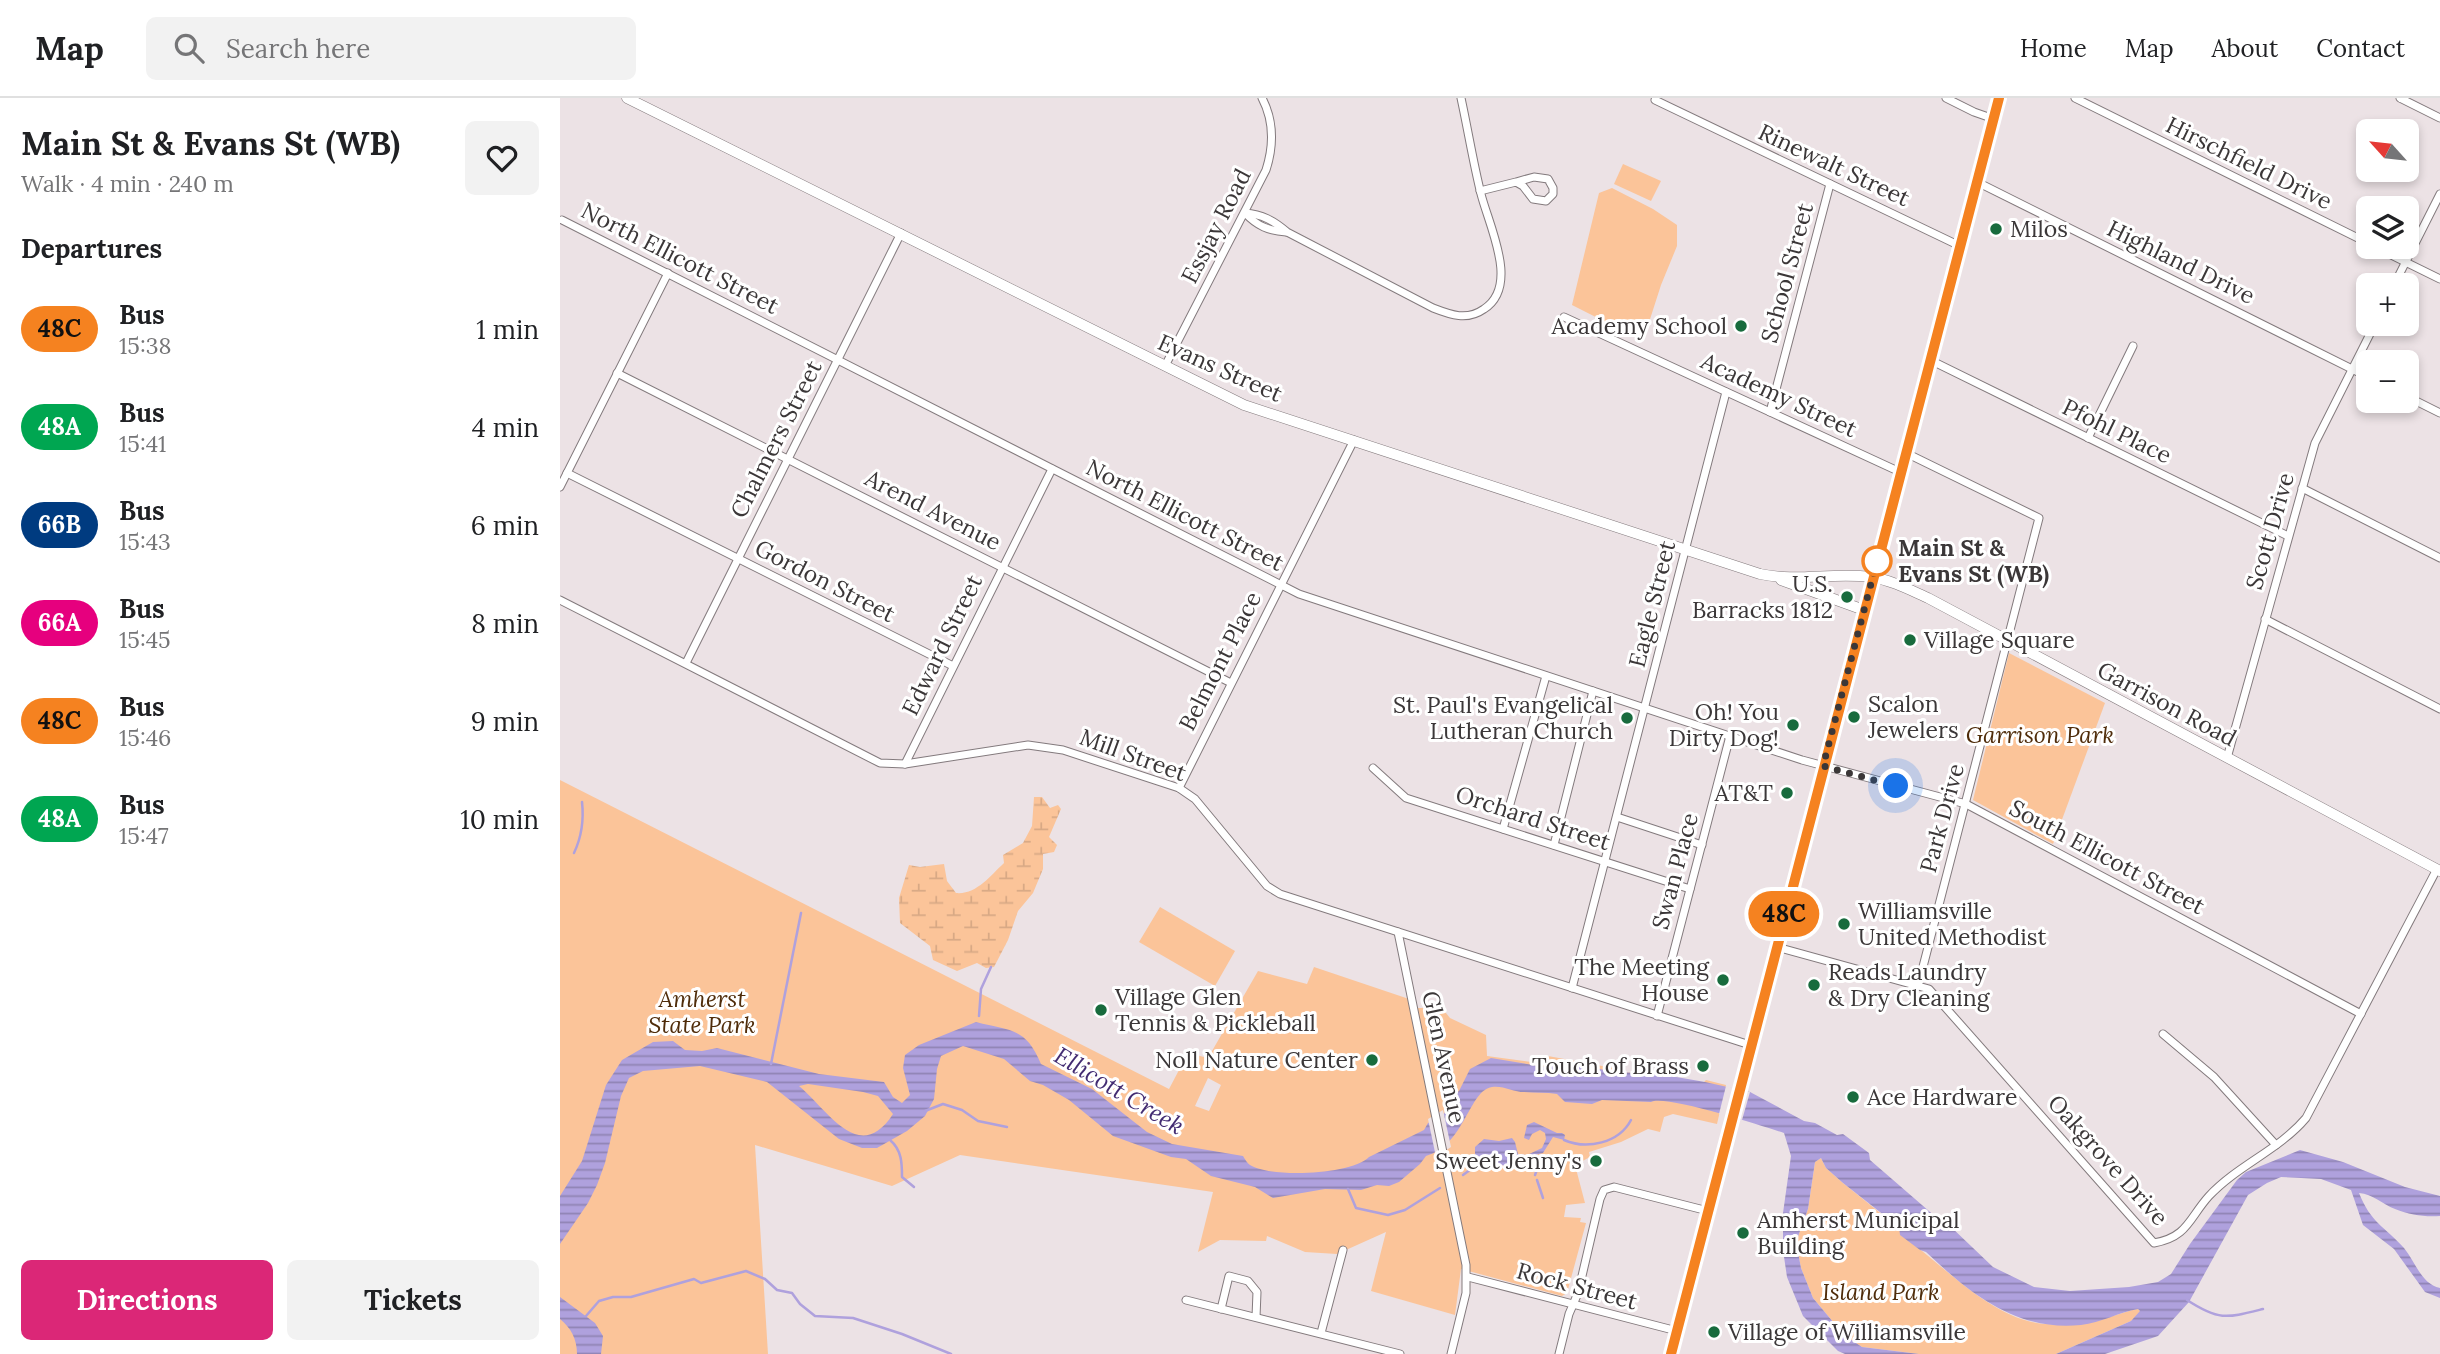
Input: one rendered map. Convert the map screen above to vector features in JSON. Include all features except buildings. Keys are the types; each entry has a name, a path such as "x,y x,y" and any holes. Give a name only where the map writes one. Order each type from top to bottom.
{"main road":[{"path":"1671,1354 1999,98"}],"street":[{"name":"Evans Street","path":"627,98 1244,405 1777,578 1873,577"},
{"name":"Essjay Road","path":"1165,366 1266,170 1271,153 1271,122 1262,98"},
{"path":"1245,213 1258,214 1275,222 1287,232 1433,309 1458,317 1473,315 1489,306 1500,290 1502,281 1500,261 1480,191 1461,98"},
{"path":"1946,98 1975,113 1994,119"},
{"name":"Hirschfield Drive","path":"2075,98 2356,237"},
{"path":"2400,98 2440,118"},
{"name":"Rinewalt Street","path":"1655,100 1960,246"},
{"path":"1480,191 1534,177 1548,179 1553,194 1546,201 1532,199 1523,186 1516,182"},
{"name":"Highland Drive","path":"1977,182 2356,371"},
{"name":"School Street","path":"1770,412 1830,184"},
{"path":"2401,273 2440,194"},
{"name":"North Ellicott Street","path":"562,220 1299,594 1823,766"},
{"name":"Chalmers Street","path":"686,663 901,233"},
{"path":"2400,259 2440,279"},
{"path":"560,486 668,273"},
{"name":"Academy Street","path":"1564,317 1900,472"},
{"name":"Scott Drive","path":"2227,758 2315,443 2369,336"},
{"path":"2088,438 2133,346"},
{"name":"Pfohl Place","path":"1929,360 2288,536"},
{"name":"Arend Avenue","path":"617,373 1231,683"},
{"name":"Eagle Street","path":"1572,988 1726,392"},
{"path":"2419,402 2440,413"},
{"name":"Belmont Place","path":"1179,788 1354,440"},
{"name":"Park Drive","path":"1906,453 2039,518 1918,986"},
{"name":"Edward Street","path":"905,764 1052,468"},
{"name":"Gordon Street","path":"567,473 953,666"},
{"path":"2302,488 2440,558"},
{"name":"Garrison Road","path":"1873,577 1928,598 2438,870"},
{"path":"1777,578 1864,610"},
{"name":"Mill Street","path":"560,600 880,762 905,764 1028,745 1063,750 1179,788 1195,799 1267,886 1280,894 1750,1045"},
{"path":"2265,619 2440,709"},
{"path":"1503,829 1546,676"},
{"path":"1554,845 1593,691"},
{"name":"Swan Place","path":"1657,1016 1730,736"},
{"name":"South Ellicott Street","path":"1823,766 1966,804 2361,1014"},
{"name":"Orchard Street","path":"1373,768 1406,798 1690,889"},
{"path":"1617,817 1702,845"},
{"name":"Oakgrove Drive","path":"1776,946 1929,989 2154,1242 2181,1232 2210,1195 2238,1171 2287,1137 2306,1118 2438,870"},
{"name":"Glen Avenue","path":"1398,932 1468,1277 1451,1354"},
{"path":"2163,1034 2214,1077 2276,1145"},
{"path":"1559,1354 1602,1192 1606,1188 1614,1187 1708,1211"},
{"path":"1321,1334 1343,1250"},
{"path":"1221,1308 1229,1276 1248,1281 1257,1293 1256,1317"},
{"name":"Rock Street","path":"1468,1277 1677,1331"},
{"path":"1186,1300 1400,1354"}],"green space":[{"path":"1623,164 1661,181 1651,201 1614,184"},
{"path":"1612,188 1677,225 1677,246 1643,341 1572,305 1599,193"},
{"name":"Garrison Park","path":"2009,653 2105,703 2053,844 1973,800"},
{"name":"Amherst State Park","path":"560,780 1169,1089 1188,1053 1208,1058 1258,971 1307,984 1314,967 1409,999 1413,1008 1442,1008 1450,1018 1486,1035 1487,1056 1531,1062 1548,1056 1613,1068 1618,1072 1659,1074 1726,1085 1717,1124 1673,1114 1664,1117 1660,1132 1648,1129 1621,1142 1589,1152 1590,1157 1575,1165 1585,1203 1566,1205 1564,1217 1581,1218 1580,1222 1586,1223 1567,1293 1562,1296 1461,1269 1455,1315 1371,1291 1386,1232 1337,1254 1305,1252 1267,1236 1266,1241 1220,1240 1198,1252 1213,1192 960,1155 892,1186 755,1145 768,1354 560,1354","holes":["1208,1078 1221,1085 1209,1111 1195,1106"]},
{"path":"1034,797 1042,797 1050,808 1058,805 1061,809 1049,837 1057,845 1054,852 1043,854 1043,869 1033,893 1018,911 1008,940 994,967 986,968 977,963 957,971 933,960 930,946 900,923 899,898 909,865 920,867 944,864 947,881 956,893 976,888 1004,863 1003,855 1023,843 1032,826"},
{"path":"1160,907 1235,951 1215,986 1139,942"},
{"name":"Island Park","path":"1821,1158 1826,1168 1899,1228 1901,1235 1974,1293 2015,1317 2036,1323 2058,1324 2099,1319 2138,1309 2141,1312 2131,1321 2056,1354 1919,1354 1862,1347 1844,1335 1813,1298 1801,1268 1796,1242 1808,1209 1815,1162"}],"shaded area":[{"path":"976,1022 1008,1029 1029,1043 1041,1064 1092,1089 1147,1132 1172,1144 1243,1156 1250,1165 1260,1169 1292,1173 1346,1168 1424,1130 1428,1123 1444,1114 1470,1069 1491,1058 1545,1067 1559,1062 1705,1082 1750,1092 1804,1121 1815,1123 1837,1135 1843,1134 1869,1153 1870,1160 1937,1218 1950,1226 1993,1267 2034,1287 2070,1291 2158,1282 2171,1274 2237,1180 2246,1172 2300,1150 2343,1162 2405,1187 2440,1196 2440,1216 2428,1216 2401,1211 2369,1195 2359,1193 2373,1218 2404,1248 2423,1277 2433,1286 2440,1288 2440,1298 2425,1292 2394,1249 2363,1225 2351,1190 2321,1179 2281,1177 2248,1195 2189,1302 2158,1336 2105,1354 2056,1354 2131,1321 2140,1311 2131,1310 2088,1324 2058,1326 2015,1316 1977,1295 1926,1252 1900,1235 1899,1227 1826,1168 1821,1158 1815,1162 1808,1209 1796,1242 1801,1268 1813,1298 1844,1335 1862,1347 1919,1354 1845,1354 1838,1351 1803,1316 1787,1277 1783,1250 1783,1213 1791,1156 1784,1133 1674,1102 1565,1102 1557,1094 1492,1087 1484,1090 1477,1098 1450,1141 1426,1156 1399,1182 1361,1190 1325,1189 1273,1198 1255,1187 1211,1176 1186,1159 1171,1157 1113,1136 1069,1100 1030,1081 1004,1059 963,1046 941,1056 934,1099 925,1116 907,1131 877,1148 862,1148 839,1139 767,1082 700,1066 643,1071 629,1078 621,1096 597,1185 560,1244 560,1196 582,1161 606,1085 622,1060 653,1042 673,1041 685,1050 717,1048 819,1074 884,1082 893,1097 902,1103 910,1095 903,1068 905,1055 919,1045","holes":["808,1084 878,1096 893,1114 880,1129 868,1135 856,1134 844,1128 799,1086"]},
{"path":"1534,1122 1562,1133 1565,1135 1564,1140 1553,1137 1543,1153 1517,1159 1504,1166 1475,1155 1475,1147 1484,1139 1499,1141 1512,1138 1518,1154 1527,1155 1542,1148 1546,1139 1545,1133 1540,1130 1532,1134 1529,1140 1524,1138 1527,1125"},
{"path":"560,1297 595,1323 603,1336 601,1354 577,1354 573,1334 560,1319"}],"pier":[{"path":"1726,1086 1750,1092 1742,1120 1719,1114"},
{"path":"1443,1110 1451,1147 1436,1157 1428,1119"}],"waterway":[{"path":"574,853 582,828 582,802"},
{"path":"771,1064 801,913"},
{"path":"979,1016 981,989 991,967"},
{"path":"925,1111 943,1104 962,1110 978,1121 1007,1127"},
{"path":"1564,1140 1582,1144 1602,1142 1619,1134 1631,1120"},
{"path":"890,1140 899,1153 902,1177 914,1187"},
{"path":"1535,1156 1539,1164 1535,1175"},
{"path":"1463,1175 1474,1167 1480,1157"},
{"path":"1537,1180 1543,1198"},
{"path":"1348,1189 1356,1208 1388,1215 1405,1210 1440,1188"},
{"path":"586,1316 599,1301 613,1297 631,1297 694,1279 701,1283 746,1271 765,1279 777,1290 792,1293 800,1304 815,1316 853,1318 951,1354"},
{"path":"2187,1300 2207,1312 2224,1316 2263,1309"}],"bus line":[{"name":"48C","path":"1671,1354 1999,98"}],"place":[{"name":"Milos","path":"1996,229"},
{"name":"Academy School","path":"1741,326"},
{"name":"Main St & Evans St (WB)","path":"1877,561"},
{"name":"U.S. Barracks 1812","path":"1847,597"},
{"name":"Village Square","path":"1910,640"},
{"name":"Scalon Jewelers","path":"1854,717"},
{"name":"St. Paul's Evangelical Lutheran Church","path":"1627,718"},
{"name":"Oh! You Dirty Dog!","path":"1793,725"},
{"name":"AT&T","path":"1787,793"},
{"name":"Williamsville United Methodist","path":"1844,924"},
{"name":"The Meeting House","path":"1723,980"},
{"name":"Reads Laundry & Dry Cleaning","path":"1814,985"},
{"name":"Village Glen Tennis & Pickleball","path":"1101,1010"},
{"name":"Noll Nature Center","path":"1372,1060"},
{"name":"Touch of Brass","path":"1703,1066"},
{"name":"Ace Hardware","path":"1853,1097"},
{"name":"Sweet Jenny's","path":"1596,1161"},
{"name":"Amherst Municipal Building","path":"1743,1233"},
{"name":"Village of Williamsville","path":"1714,1332"}],"route":[{"path":"1877,561 1823,766 1896,786"}],"water label":[{"name":"Ellicott Creek","path":"1119,1091"}]}
